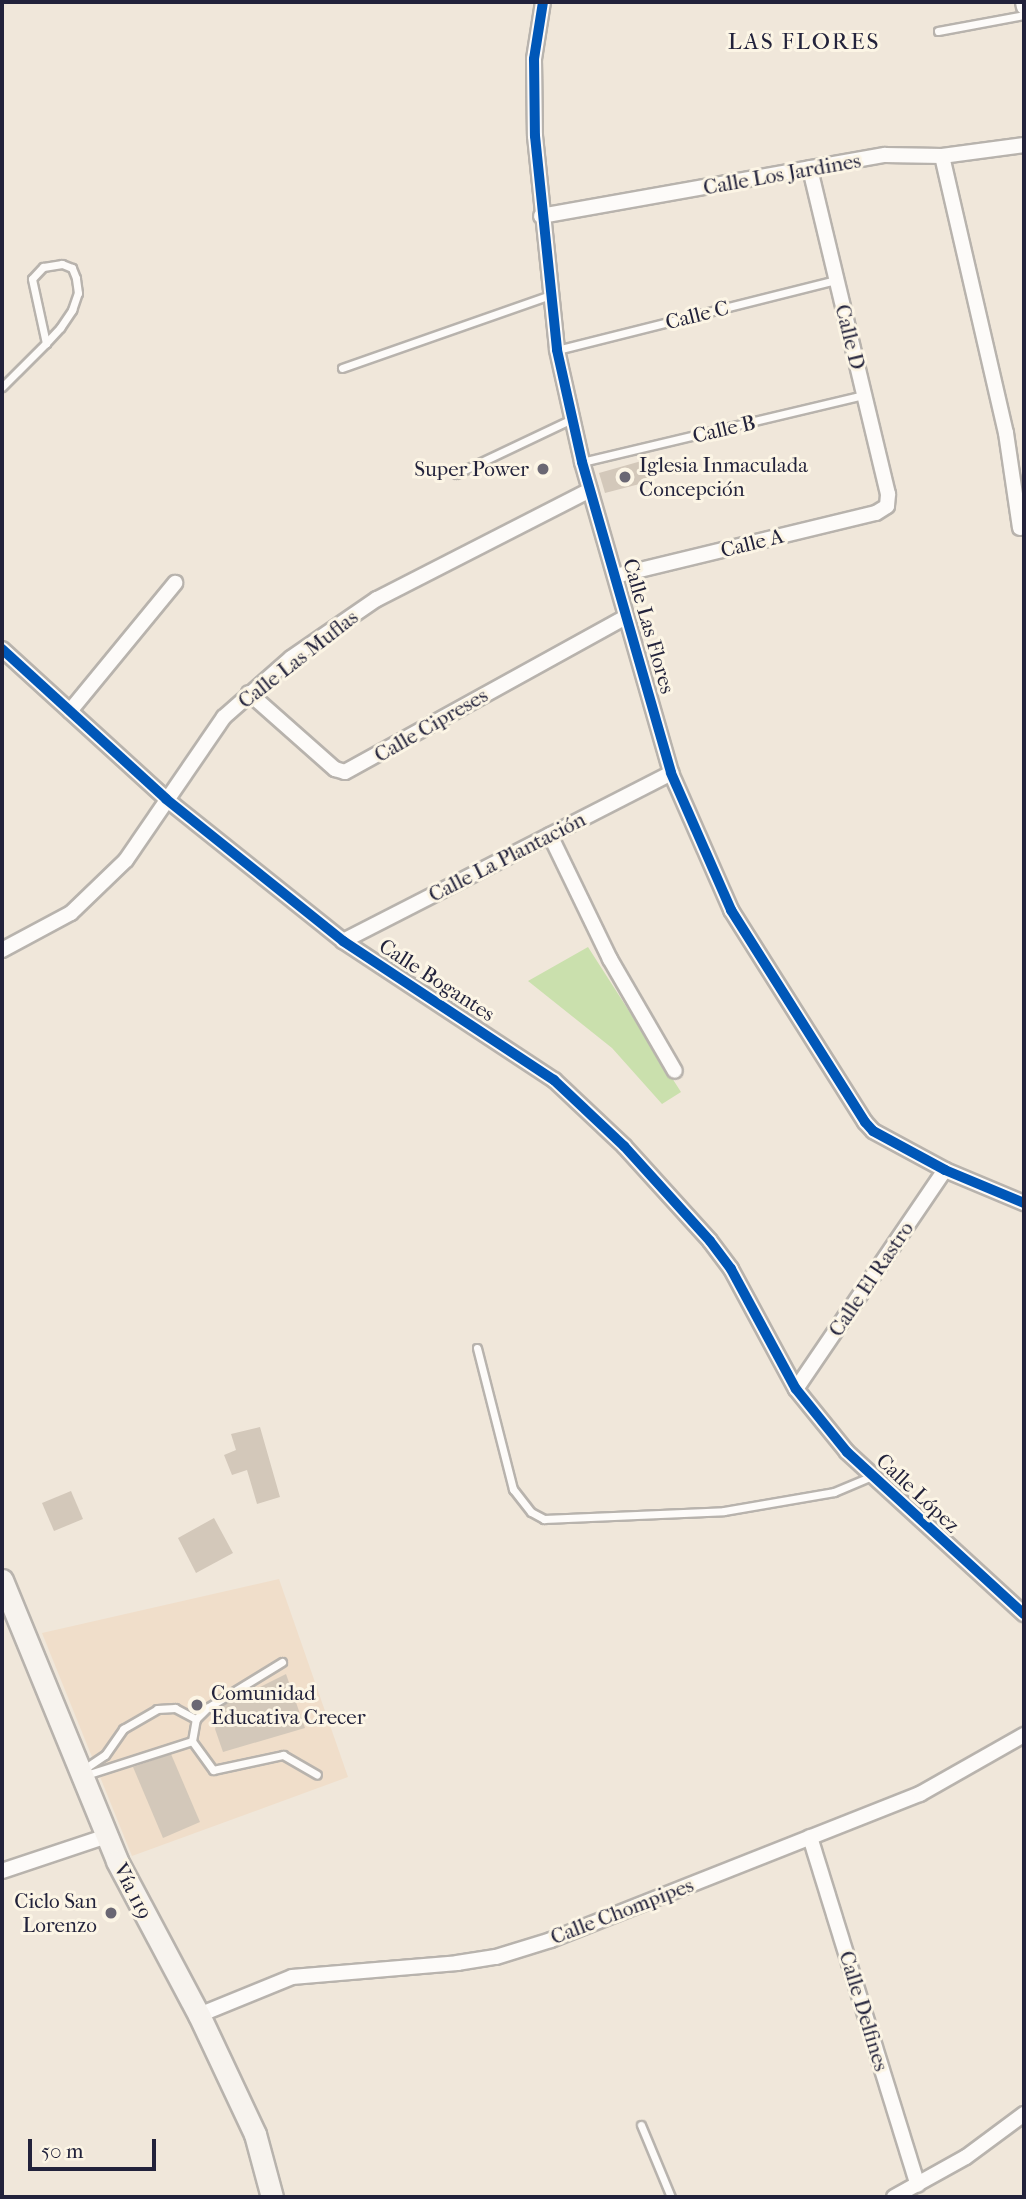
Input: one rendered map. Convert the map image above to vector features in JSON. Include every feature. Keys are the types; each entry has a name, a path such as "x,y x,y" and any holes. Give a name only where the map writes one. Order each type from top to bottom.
{"main road":[{"name":"Vía 119","path":"2,1580 107,1836 199,2015 254,2134 272,2197"}],"street":[{"name":"Calle Las Flores","path":"543,2 534,59 541,216 557,350 582,462 671,774 731,910 865,1122 873,1131 945,1170 1024,1203"},
{"path":"1023,2 1024,7"},
{"name":"Calle Los Jardines","path":"541,216 885,155 942,156 1024,145"},
{"path":"942,156 1006,433 1020,528"},
{"name":"Calle D","path":"810,168 888,495 887,506"},
{"name":"Calle Las Muflas","path":"2,950 71,913 127,860 204,741 249,693 377,598 590,490"},
{"name":"Calle A","path":"615,576 876,513 887,506"},
{"path":"70,711 175,583"},
{"name":"Calle Cipreses","path":"249,693 335,769 345,772 626,617"},
{"name":"Calle Bogantes","path":"2,649 166,799 343,941 554,1080 624,1146 731,1269 796,1389"},
{"name":"Calle La Plantación","path":"343,941 671,774"},
{"path":"550,835 610,958 675,1071"},
{"name":"Calle El Rastro","path":"796,1389 945,1170"},
{"name":"Calle López","path":"796,1389 872,1476 1024,1614"},
{"name":"Calle Chompipes","path":"199,2015 292,1978 496,1957 920,1794 1024,1735"},
{"path":"2,1871 107,1836"},
{"name":"Calle Delfines","path":"810,1837 918,2185"},
{"path":"894,2197 918,2185 1024,2115"}],"lane":[{"path":"938,31 1024,15"},
{"path":"2,387 46,343 77,298 74,271 62,264 43,267 32,279 46,343"},
{"name":"Calle C","path":"557,350 836,281"},
{"path":"342,368 550,295"},
{"name":"Calle B","path":"582,462 865,395"},
{"path":"456,474 572,419"},
{"path":"477,1348 513,1489 531,1512 544,1519 724,1511 834,1492 872,1476"},
{"path":"282,1662 219,1698 196,1719 192,1741 213,1770 283,1755 317,1775"},
{"path":"82,1774 105,1755 123,1728 156,1709 175,1708 196,1719"},
{"path":"82,1774 192,1741"},
{"path":"641,2124 671,2197"}],"shaded area":[{"name":"Comunidad Educativa Crecer","path":"279,1579 348,1777 132,1856 42,1633"}],"green space":[{"path":"588,947 681,1092 662,1104 612,1048 528,981"}],"building":[{"name":"Iglesia Inmaculada Concepción","path":"645,460 651,481 605,493 599,473"},
{"path":"260,1427 280,1497 257,1504 247,1470 232,1475 224,1455 236,1450 231,1434"},
{"path":"71,1491 83,1519 54,1531 42,1503"},
{"path":"214,1518 233,1553 196,1573 178,1538"},
{"path":"286,1674 305,1728 223,1752 215,1729 222,1706"},
{"path":"171,1754 200,1822 163,1838 133,1767"}],"cycle path":[{"path":"543,2 534,59 535,136 557,350 582,462 671,773 731,910 865,1122 873,1131 945,1170 1024,1203"},
{"path":"2,649 166,799 343,941 554,1080 624,1146 710,1241 731,1269 796,1389 847,1452 1024,1614"}],"place":[{"name":"Super Power","path":"543,469"},
{"name":"Iglesia Inmaculada Concepción","path":"625,477"},
{"name":"Comunidad Educativa Crecer","path":"197,1705"},
{"name":"Ciclo San Lorenzo","path":"111,1913"}],"district":[{"name":"LAS FLORES","path":"804,42"}]}
